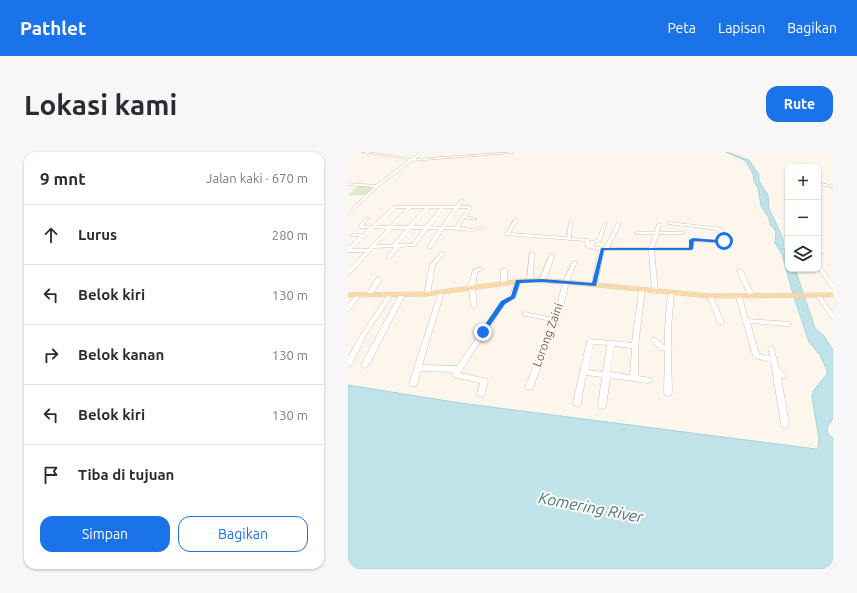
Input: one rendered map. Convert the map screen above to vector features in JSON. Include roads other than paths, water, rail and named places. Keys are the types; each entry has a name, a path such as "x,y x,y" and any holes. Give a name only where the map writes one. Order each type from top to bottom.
{"main road":[{"path":"348,295 427,294 530,280 710,296 752,297 833,295"}],"street":[{"path":"363,152 412,160 512,153"},
{"path":"348,214 377,186 422,152"},
{"path":"371,159 382,154"},
{"path":"348,184 377,186"},
{"path":"821,184 833,187"},
{"path":"429,248 462,200"},
{"path":"348,273 410,207"},
{"path":"388,258 409,228 428,207"},
{"path":"348,251 395,246 413,246 443,207"},
{"path":"348,251 393,208 469,208 456,228"},
{"path":"464,217 475,218"},
{"path":"367,218 360,227 456,228 473,230 481,227"},
{"path":"516,220 507,234 588,240 587,246 590,247"},
{"path":"569,238 571,222"},
{"path":"590,247 593,242 599,241 606,223"},
{"path":"594,285 604,248 619,223"},
{"path":"590,247 691,249 692,240 724,242 720,229 669,223"},
{"path":"655,292 651,249 659,224"},
{"path":"636,233 683,233"},
{"path":"351,235 364,235"},
{"path":"427,294 433,265 443,253"},
{"path":"530,280 532,253"},
{"path":"542,281 550,264 552,255"},
{"name":"Lorong Zaini","path":"529,387 556,320 566,282 575,262"},
{"path":"474,306 471,288 474,271 482,269"},
{"path":"504,270 504,283"},
{"path":"821,270 833,287"},
{"path":"740,272 752,297"},
{"path":"369,295 379,279"},
{"path":"452,369 503,303 513,296 518,281"},
{"path":"634,378 635,346 642,290"},
{"path":"413,384 441,292"},
{"path":"668,393 668,328 671,293"},
{"path":"348,309 358,295"},
{"path":"348,364 364,334 390,295"},
{"path":"365,365 402,295"},
{"path":"818,295 833,317"},
{"path":"710,296 721,323"},
{"path":"739,297 756,356 774,360"},
{"path":"525,314 556,320"},
{"path":"747,321 789,324"},
{"path":"654,340 662,348 669,349"},
{"path":"577,404 590,341 635,346"},
{"path":"602,406 611,343"},
{"path":"771,348 785,424"},
{"path":"419,368 452,369 457,375 484,380 481,394"},
{"path":"776,369 783,376"},
{"path":"583,372 648,380"}],"water":[{"path":"726,152 749,160 759,175 759,181 768,195 769,209 783,239 785,265 782,254 775,243 776,232 770,225 769,218 761,206 758,188 754,181 753,174 744,160"},
{"name":"Komering River","path":"787,272 796,272 815,328 824,336 833,350 833,416 827,432 833,438 833,569 355,569 348,567 348,385 460,403 816,449 818,448 819,439 812,397 813,391 827,374 827,370 820,355 809,342"}]}
